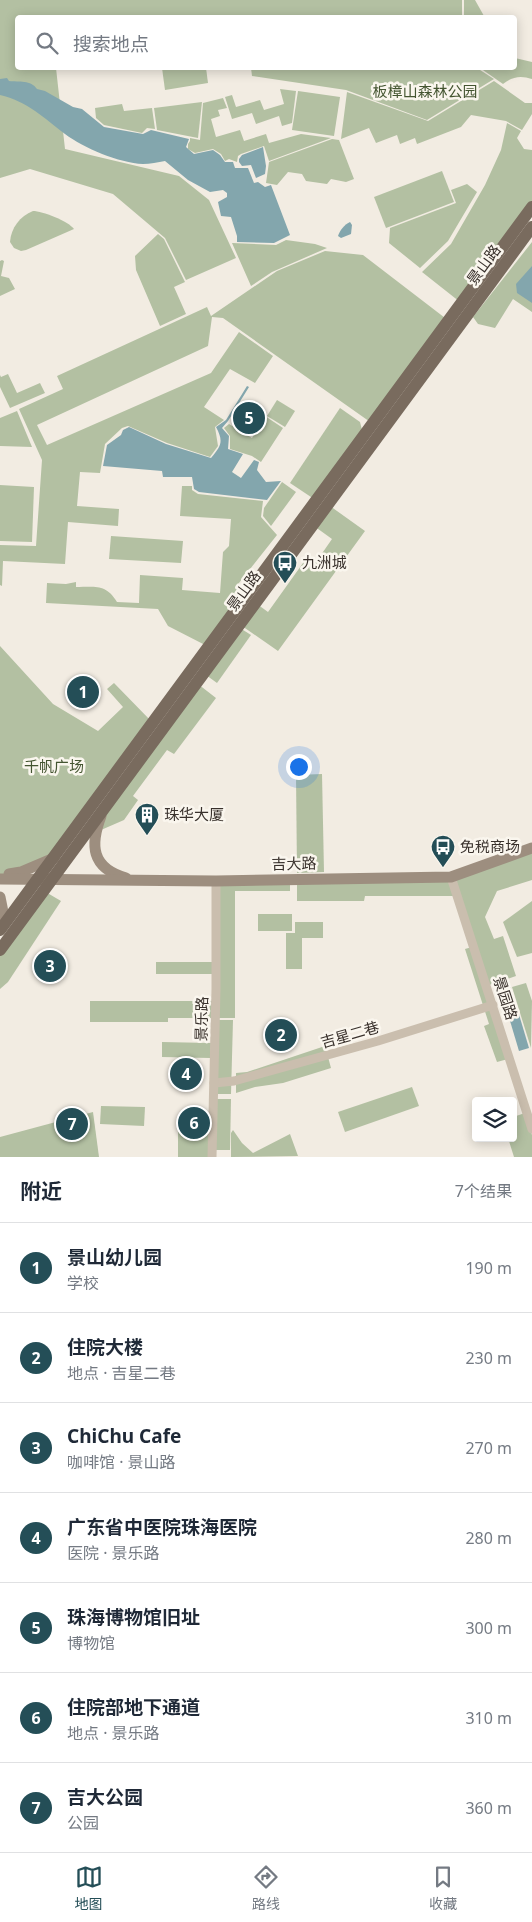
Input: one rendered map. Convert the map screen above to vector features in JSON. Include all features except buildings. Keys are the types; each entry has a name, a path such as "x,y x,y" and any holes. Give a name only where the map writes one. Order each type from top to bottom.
{"main road":[{"name":"景山路","path":"0,930 532,207"},
{"name":"景山路","path":"0,950 532,227"},
{"path":"104,808 94,838 94,847 99,861 114,874 137,881"},
{"name":"吉大路","path":"0,877 38,880 216,881 451,877 532,848"},
{"path":"0,877 21,872 54,858"},
{"path":"0,897 3,912 0,926"}],"street":[{"name":"景园路","path":"451,877 532,1129"},
{"name":"景乐路","path":"212,1157 216,881"},
{"name":"吉星二巷","path":"214,1083 234,1081 369,1044 493,1005"}],"green space":[{"path":"0,0 462,0 462,15 15,15 15,70 56,70 65,149 179,176 209,200 236,258 186,280 165,238 113,194 30,169 0,178"},
{"path":"464,0 475,0 483,15 464,15"},
{"path":"517,58 532,62 532,79 516,77 503,84 483,70 517,70"},
{"path":"162,70 206,70 208,83 165,90"},
{"name":"板樟山森林公园","path":"251,70 480,70 494,79 427,120 346,90 252,76"},
{"path":"494,81 525,103 532,103 532,114 522,130 506,121 471,115 461,127 417,144 415,138 400,144 397,135 376,143 369,128 341,139 347,92 428,121"},
{"path":"280,89 296,91 292,123 282,126 279,116 256,124 252,113 232,119 225,97 232,95 236,107 260,100 264,110 284,104"},
{"path":"298,91 340,97 334,136 292,130"},
{"path":"223,98 227,108 218,110 220,116 211,119 216,137 240,130 244,141 266,134 269,143 301,134 331,138 269,161 264,146 241,154 238,156 237,162 229,159 225,161 221,154 213,149 195,153 188,149 190,138 200,140 203,103"},
{"path":"202,102 198,138 157,130 154,108"},
{"path":"122,104 124,111 152,108 155,129 147,128 142,133 104,125 96,118 95,108"},
{"path":"507,123 521,131 517,138 524,149 532,150 532,204 460,302 422,272 451,244 485,185 501,150"},
{"path":"332,139 339,140 354,179 346,182 331,179 327,184 306,181 302,174 288,172 277,185 266,183 269,162"},
{"path":"442,171 454,202 386,228 374,197"},
{"path":"467,184 477,192 448,241 420,268 389,243 390,228 456,203 451,190"},
{"path":"33,211 55,217 74,229 26,250 21,251 14,248 10,242 14,227 20,219"},
{"path":"158,234 164,239 185,282 174,287 186,314 160,326 136,270 135,256"},
{"path":"286,240 315,244 327,248 272,272 251,286 232,243 276,245"},
{"path":"532,242 532,312 513,299 495,328 478,324 473,317"},
{"path":"325,251 363,255 449,321 373,424 223,318 212,317 208,346 37,425 47,445 211,373 239,332 273,356 255,383 230,369 204,407 224,420 215,427 218,446 210,457 167,443 128,426 122,428 105,444 100,473 80,472 77,506 119,509 118,526 68,522 65,564 3,561 2,586 0,585 0,545 36,546 42,460 19,409 63,389 57,376 207,307 211,316 277,271"},
{"path":"0,261 4,261 1,276 9,278 15,289 0,296"},
{"path":"8,374 17,393 40,383 45,393 10,408 0,387 0,375 1,377"},
{"path":"277,400 295,411 285,427 267,416"},
{"path":"340,408 360,422 363,434 314,499 290,483"},
{"path":"17,411 32,447 0,446 0,418"},
{"path":"265,416 283,428 261,462 252,456 230,449 230,436 224,428 229,424 252,438"},
{"path":"282,482 296,492 271,526 263,516 264,508"},
{"path":"0,485 34,487 32,542 0,541"},
{"path":"182,486 192,486 192,490 198,494 263,501 261,517 277,535 235,588 245,595 207,646 168,626 158,609 46,603 47,583 66,584 76,582 76,587 104,589 117,602 139,603 140,575 183,578 182,590 220,593 223,552 229,546 231,519 180,516"},
{"path":"330,506 365,531 278,651 242,626 257,604 268,612 308,556 316,562 332,539 314,526"},
{"path":"111,536 183,541 181,563 109,559"},
{"path":"240,628 251,635 217,683 206,675"},
{"name":"千帆广场","path":"0,646 53,704 98,731 123,707 107,689 114,683 151,721 55,854 0,876"},
{"path":"198,684 216,698 174,754 167,750 133,796 138,800 124,820 101,830 106,809"},
{"path":"322,774 324,872 297,873 296,775"},
{"path":"532,850 532,880 497,891 485,917 494,939 503,936 516,976 489,985 453,879"},
{"path":"449,880 454,896 365,896 364,901 297,901 297,882"},
{"path":"290,882 290,891 235,891 235,1018 218,1018 219,883"},
{"path":"44,891 61,901 8,982 0,989 0,952"},
{"path":"532,901 532,953 517,957 503,922"},
{"path":"258,914 292,914 292,931 258,931"},
{"path":"295,922 323,922 323,938 302,938 302,969 286,969 286,933 295,933"},
{"path":"472,947 508,1059 497,1062 484,1026 489,1024 465,949"},
{"path":"156,962 212,962 212,974 156,974"},
{"path":"526,983 532,1001 531,1048 512,987"},
{"path":"90,1001 212,1001 212,1018 168,1018 168,1022 90,1022"},
{"path":"219,1020 233,1020 231,1094 217,1094"},
{"path":"162,1042 211,1043 210,1058 162,1057"},
{"path":"325,1046 331,1068 283,1083 255,1087 236,1093 236,1073 247,1072"},
{"path":"412,1087 419,1106 345,1132 338,1112"},
{"path":"215,1099 231,1099 230,1150 214,1150"},
{"path":"101,1106 145,1107 144,1126 100,1124"},
{"path":"93,1112 99,1157 0,1157 0,1137"},
{"path":"525,1113 532,1135 532,1157 514,1157 509,1142 517,1142 517,1116"},
{"path":"233,1130 242,1143 253,1153 290,1134 298,1156 231,1157 231,1133"},
{"path":"178,1132 209,1133 208,1157 178,1157"}],"water":[{"path":"7,78 9,81 32,84 37,89 45,91 73,107 82,109 104,127 143,134 151,130 189,139 186,147 194,154 213,150 225,162 233,162 235,168 248,168 254,183 258,182 265,187 271,185 290,235 274,243 237,242 231,217 221,216 218,202 227,197 227,193 223,190 210,192 188,180 165,161 146,164 123,161 102,154 82,144 19,101 0,95 0,79"},
{"path":"263,147 266,166 265,174 256,178 251,165 242,166 239,159 242,155"},
{"path":"350,222 352,225 351,234 341,238 338,236 342,228"},
{"path":"532,266 532,303 517,293 516,284"},
{"path":"247,386 249,387 222,428 229,436 228,449 243,454 232,472 241,478 254,460 259,462 257,470 266,482 281,481 267,500 199,492 194,489 192,477 163,477 162,471 103,466 107,445 129,427 166,444 211,458 221,440 216,427 226,420"},
{"path":"509,981 529,1048 519,1051 499,984"}],"place":[{"name":"珠海博物馆旧址","path":"249,418"},
{"name":"九洲城","path":"285,584"},
{"name":"景山幼儿园","path":"83,692"},
{"name":"珠华大厦","path":"147,836"},
{"name":"免税商场","path":"443,868"},
{"name":"ChiChu Cafe","path":"50,966"},
{"name":"住院大楼","path":"281,1035"},
{"name":"广东省中医院珠海医院","path":"186,1074"},
{"name":"住院部地下通道","path":"194,1123"},
{"name":"吉大公园","path":"72,1124"}]}
